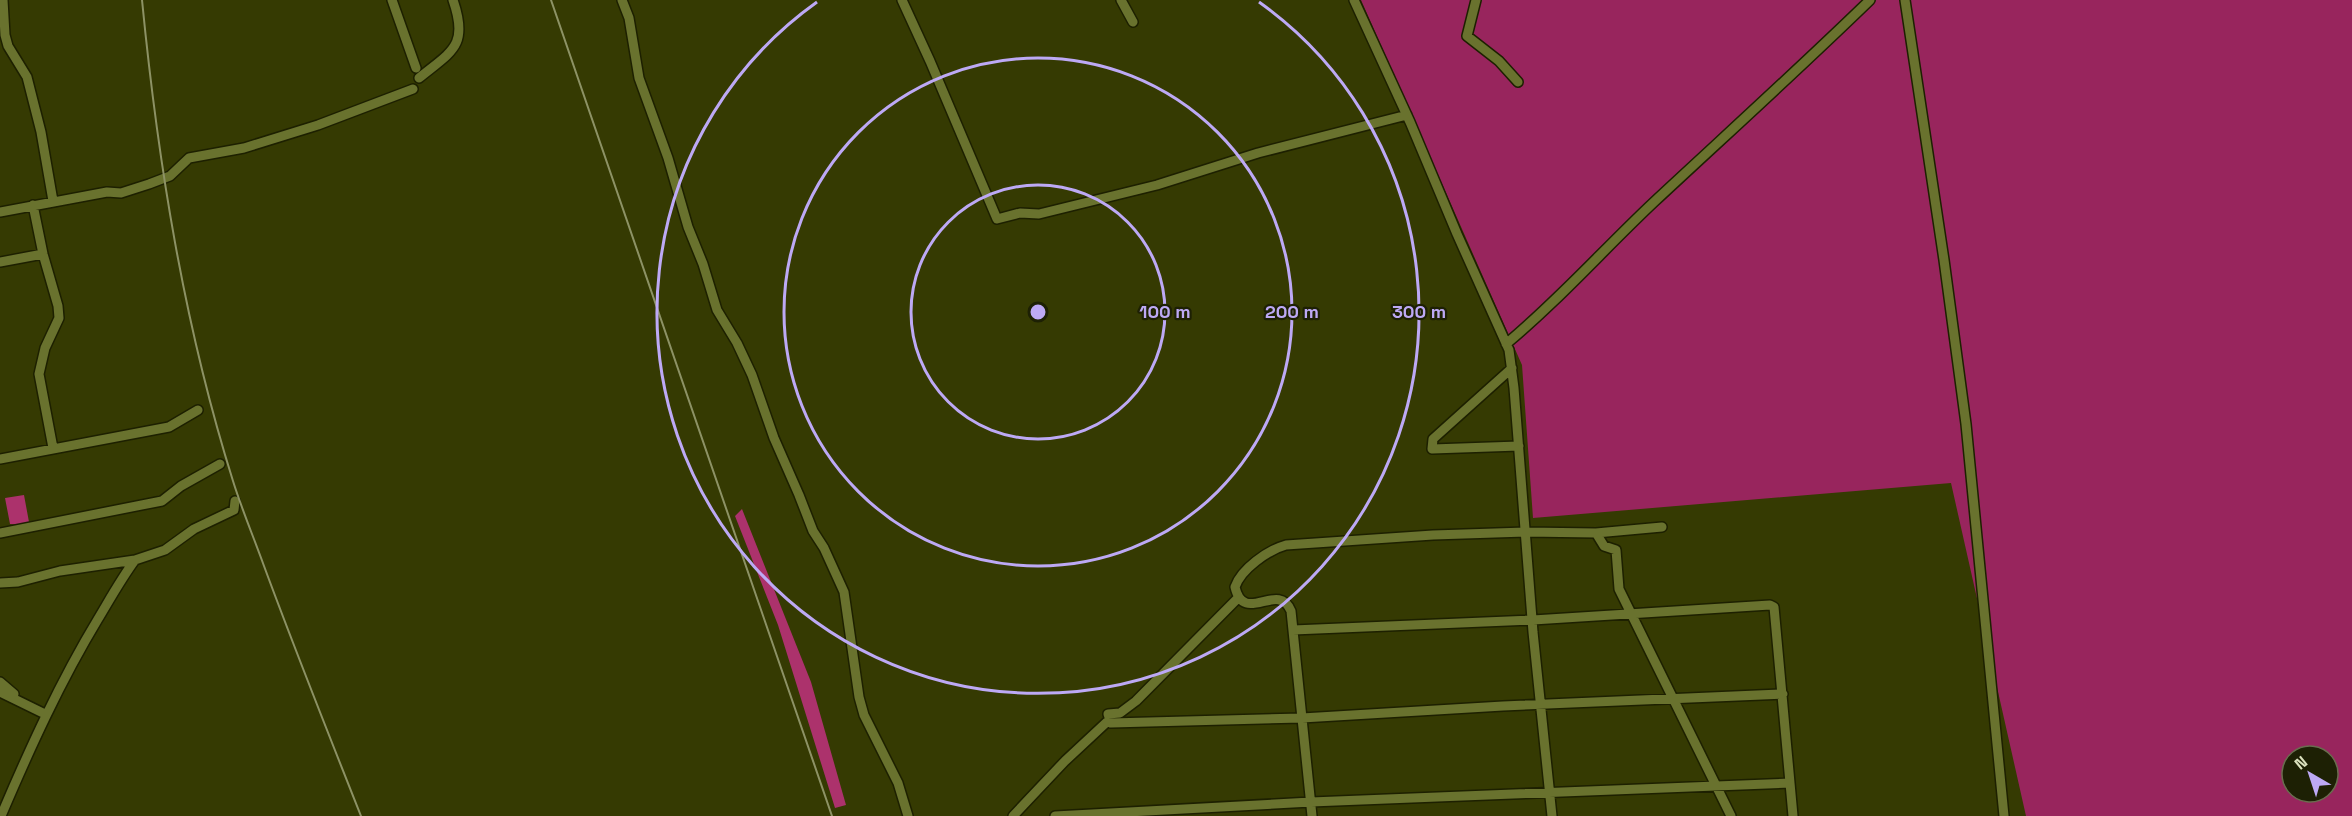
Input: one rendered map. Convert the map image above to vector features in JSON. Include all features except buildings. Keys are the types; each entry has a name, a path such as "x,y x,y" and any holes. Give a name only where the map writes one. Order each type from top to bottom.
{"street":[{"path":"3,0 5,35 8,46 27,77 41,132 53,201"},
{"path":"392,0 416,68"},
{"path":"419,78 446,58 455,47 460,31 459,17 453,0"},
{"path":"622,0 629,18 639,78 668,158 688,227 703,264 717,310 741,351 813,531 824,548 844,592 859,697 864,715 898,783 908,816"},
{"path":"902,0 935,71 997,219 1020,213 1039,214 1157,184 1258,153 1407,115"},
{"path":"1121,0 1132,21"},
{"path":"1354,0 1407,115 1506,344 1512,368 1552,816"},
{"path":"1476,0 1467,36 1498,61 1518,82"},
{"path":"1506,344 1539,317 1653,203 1771,96 1870,0"},
{"path":"1905,0 1966,424 2004,816"},
{"path":"0,212 106,192 121,193 170,176 189,158 244,148 318,125 413,89"},
{"path":"33,205 59,318 45,348 39,374 53,448"},
{"path":"0,262 43,254"},
{"path":"1512,368 1433,439 1432,450 1519,446"},
{"path":"0,459 169,427 198,410"},
{"path":"0,533 162,501 181,486 220,464"},
{"path":"0,583 18,582 60,571 135,561 165,549 194,529 234,510 235,501"},
{"path":"1312,816 1291,611 1284,602 1273,599 1251,604 1243,603 1238,598 1235,587 1245,572 1276,548 1286,545 1433,535 1526,532 1596,533 1662,527"},
{"path":"1596,533 1604,546 1616,550 1619,589 1731,816"},
{"path":"1,816 45,714 83,643 121,579 135,561"},
{"path":"1109,720 1108,714 1120,713 1136,701 1238,598"},
{"path":"1293,630 1533,620 1770,605 1774,607 1793,816"},
{"path":"0,682 19,699"},
{"path":"0,692 19,699 45,714"},
{"path":"1109,720 1116,724 1302,718 1783,694"},
{"path":"1013,816 1065,761 1109,720"},
{"path":"1055,816 1311,802 1790,783"}],"shaded area":[{"path":"1361,0 2352,0 2352,816 2026,816 1951,483 1533,518 1522,365"},
{"path":"24,495 29,522 22,525 10,524 5,498"},
{"path":"742,509 811,682 846,805 835,808 778,625 735,516"}],"railway":[{"path":"142,0 165,183 200,363 244,513 361,816"},
{"path":"551,0 832,816"}]}
